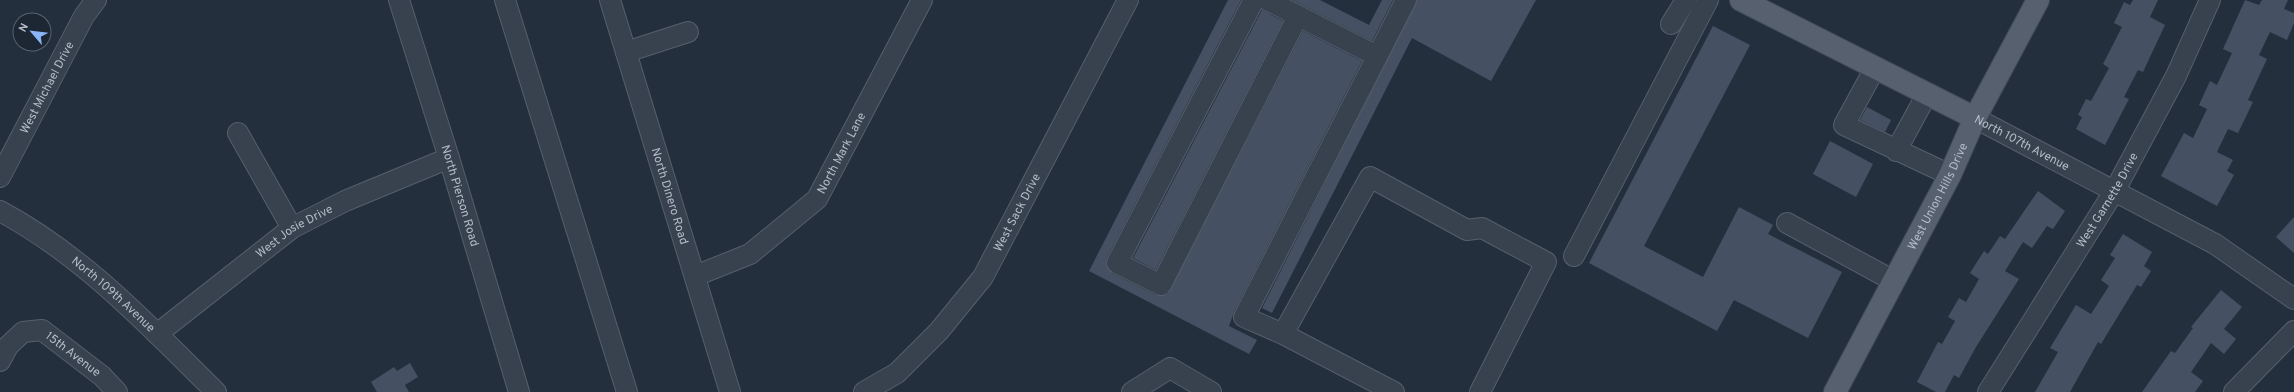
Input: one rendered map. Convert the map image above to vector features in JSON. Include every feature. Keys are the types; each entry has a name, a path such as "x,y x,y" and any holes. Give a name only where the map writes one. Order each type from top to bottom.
{"main road":[{"name":"North 107th Avenue","path":"1741,0 1975,118"},
{"name":"West Union Hills Drive","path":"1835,392 1950,175 1975,118 2038,0"}],"street":[{"name":"West Michael Drive","path":"0,177 84,16 96,0"},
{"name":"North Pierson Road","path":"399,0 449,158 519,392"},
{"path":"505,0 627,392"},
{"name":"North Dinero Road","path":"610,0 696,276 730,392"},
{"name":"North Mark Lane","path":"696,276 750,254 817,200 922,0"},
{"name":"West Sack Drive","path":"864,392 897,373 939,331 983,276 1128,0"},
{"path":"1254,0 1117,263 1161,285 1298,16"},
{"path":"1267,0 1377,56"},
{"path":"1394,392 1283,334 1244,317 1406,0"},
{"path":"1671,24 1686,0"},
{"path":"1574,256 1708,0"},
{"name":"West Garnette Drive","path":"1988,392 2115,190 2176,76 2210,0"},
{"path":"626,52 688,32"},
{"path":"1875,68 1844,125 1896,151 1950,175"},
{"path":"1896,151 1927,94"},
{"name":"North 107th Avenue","path":"1975,118 2115,190 2215,244 2294,299"},
{"path":"238,133 292,228"},
{"name":"West Josie Drive","path":"157,334 292,228 345,201 449,158"},
{"path":"1283,334 1370,177 1467,230 1482,228 1546,262 1480,392"},
{"name":"North 109th Avenue","path":"0,211 48,239 75,259 157,334 216,392"},
{"path":"1787,223 1894,281"},
{"name":"15th Avenue","path":"0,361 8,346 23,332 42,330 98,384 117,392"},
{"path":"2234,392 2294,332"},
{"path":"1132,392 1170,368 1211,392"}],"building":[{"path":"1228,0 1241,0 1107,258 1106,264 1112,273 1156,295 1168,294 1303,31 1362,61 1234,312 1229,326 1257,340 1249,354 1089,271"},
{"path":"1292,0 1320,0 1369,25 1382,0 1393,0 1372,41"},
{"path":"1417,0 1536,0 1491,81 1412,38 1272,313 1262,308"},
{"path":"2133,0 2158,0 2150,17 2165,25 2143,72 2138,70 2124,97 2129,99 2105,145 2076,129 2082,117 2078,115 2086,99 2091,101 2109,68 2103,64 2122,27 2114,23 2124,2 2130,5"},
{"path":"2245,0 2259,5 2262,0 2288,0 2284,9 2294,13 2294,23 2287,40 2270,32 2259,55 2267,59 2248,100 2253,102 2238,133 2228,129 2217,152 2233,160 2227,171 2234,175 2217,206 2161,176 2184,133 2193,138 2207,109 2199,105 2210,81 2217,85 2232,53 2223,49"},
{"path":"1262,10 1283,21 1156,270 1133,258"},
{"path":"1713,26 1750,45 1644,246 1703,277 1739,207 1773,225 1768,234 1842,272 1808,338 1734,300 1717,331 1589,263"},
{"path":"1867,107 1891,120 1885,132 1860,120"},
{"path":"1830,141 1873,164 1856,197 1813,174"},
{"path":"2038,191 2065,211 2053,229 2047,226 2032,248 2023,242 2005,271 2019,279 1976,347 1959,378 1954,375 1945,392 1936,392 1917,382 1938,342 1942,344 1955,321 1948,317 1959,298 1966,302 1979,279 1970,273 1984,251 1988,254 2000,236 2005,239"},
{"path":"2294,217 2294,253 2276,237"},
{"path":"2123,234 2152,252 2144,266 2151,271 2141,287 2137,285 2101,344 2098,342 2070,392 2035,392 2058,352 2050,348 2076,305 2091,314 2109,286 2101,280 2115,258 2110,255"},
{"path":"2221,290 2242,307 2224,329 2236,339 2224,354 2211,343 2191,372 2203,381 2195,392 2142,392 2171,351 2175,353 2193,328 2191,327"},
{"path":"410,363 418,377 405,385 409,392 377,392 371,382 394,367 397,371"}]}
